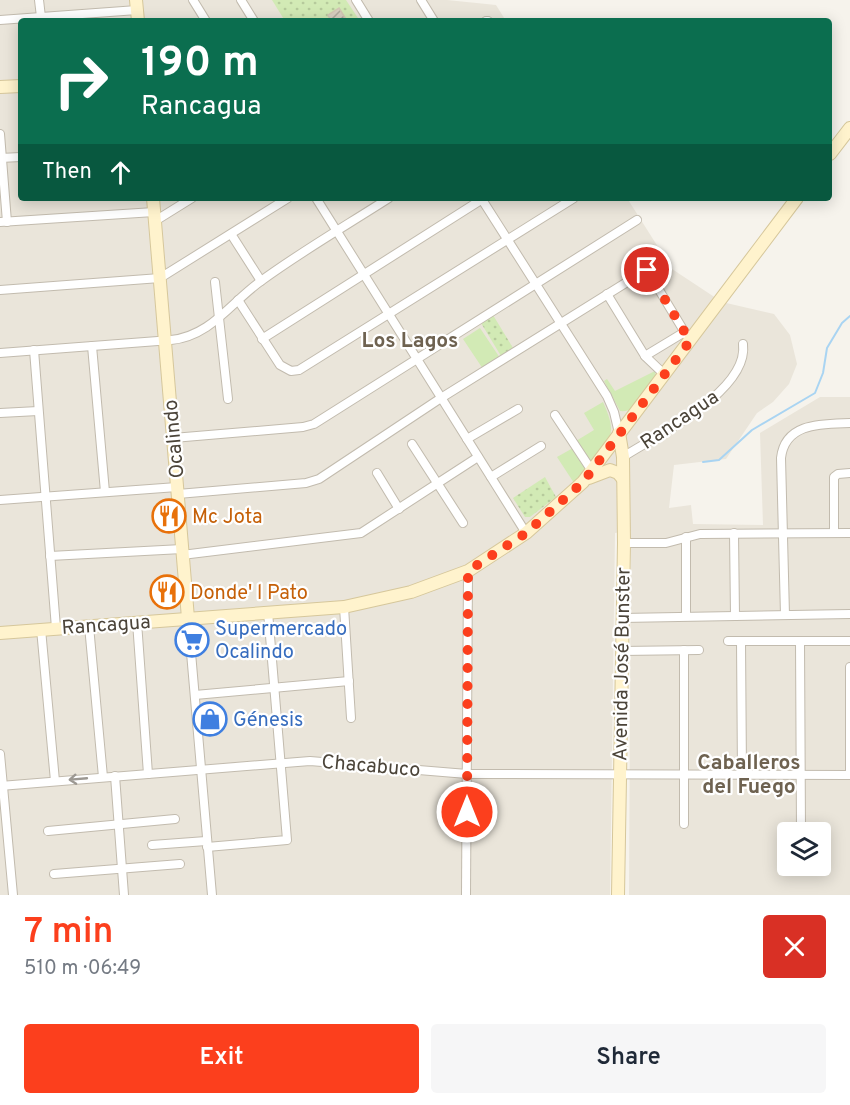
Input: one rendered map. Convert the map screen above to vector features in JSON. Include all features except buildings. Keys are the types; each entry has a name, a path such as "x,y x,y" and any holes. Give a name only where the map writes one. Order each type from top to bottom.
{"main road":[{"path":"0,87 18,86"},
{"path":"832,151 850,128"},
{"name":"Ocalindo","path":"153,201 188,618"},
{"name":"Rancagua","path":"0,633 344,607 411,592 468,571 526,533 583,482 665,375 685,334 708,316 795,201"},
{"name":"Avenida José Bunster","path":"618,895 624,543 623,457 619,434"},
{"path":"583,482 598,472 610,470 618,473 623,480"}],"street":[{"path":"39,0 41,17"},
{"path":"193,0 204,18"},
{"path":"241,0 252,18"},
{"path":"356,0 367,18"},
{"path":"421,0 432,18"},
{"path":"27,18 137,10"},
{"path":"0,20 18,19"},
{"path":"0,134 4,222 154,217 186,201"},
{"path":"1,158 18,157"},
{"path":"0,290 160,278 283,201"},
{"path":"318,201 526,533"},
{"path":"0,353 165,340 189,336 219,320 261,281 384,201"},
{"path":"262,339 477,201"},
{"path":"484,201 611,404 619,434"},
{"path":"238,300 280,365 291,371 310,366 569,201"},
{"path":"173,438 314,424 637,220"},
{"path":"231,234 261,281"},
{"path":"0,500 105,492 306,483 319,479 441,398 664,260"},
{"path":"645,356 685,334 647,270"},
{"path":"215,282 228,399"},
{"path":"607,294 645,356 665,375"},
{"name":"Rancagua","path":"623,457 724,389 742,364 743,344"},
{"path":"92,346 105,492"},
{"path":"34,350 56,628"},
{"path":"467,440 518,409"},
{"path":"0,413 38,411"},
{"path":"555,415 592,471"},
{"path":"786,615 781,458 785,442 808,427 850,423"},
{"path":"412,444 463,523"},
{"path":"491,477 541,446"},
{"path":"50,556 182,552 354,535 399,509 478,457"},
{"path":"376,473 399,509"},
{"path":"834,533 834,477 838,474 850,473"},
{"path":"734,533 735,616"},
{"path":"624,543 666,543 686,537 734,533 850,533"},
{"path":"686,537 686,616"},
{"path":"466,895 468,571"},
{"path":"344,607 351,718"},
{"path":"152,845 287,840 268,612"},
{"path":"622,618 850,614"},
{"name":"Ocalindo","path":"188,618 212,895"},
{"path":"137,622 148,774"},
{"path":"89,626 103,777"},
{"path":"41,629 55,781"},
{"path":"728,641 850,641"},
{"path":"741,641 742,775"},
{"path":"800,641 801,822"},
{"path":"684,650 684,824"},
{"path":"621,651 699,650"},
{"path":"850,667 850,776"},
{"path":"195,695 349,681"},
{"path":"0,754 1,786 13,895"},
{"name":"Chacabuco","path":"1,786 200,769 340,762 467,774 850,776"},
{"path":"115,776 124,895"},
{"path":"48,831 175,819"},
{"path":"54,874 180,864"}],"shaded area":[{"path":"0,0 447,0 496,5 504,18 18,18 18,201 629,201 672,269 722,302 774,314 790,335 797,364 789,384 773,402 757,413 726,459 674,465 669,508 691,505 693,524 763,525 760,433 820,397 850,397 850,895 629,895 631,531 615,533 610,895 0,895"}],"green space":[{"path":"272,0 346,0 358,18 283,18"},
{"path":"493,315 513,348 501,356 481,323"},
{"path":"480,328 500,358 483,369 463,339"},
{"path":"655,371 656,380 641,401 632,409 620,411 604,381 607,379 615,391"},
{"path":"603,402 610,422 610,436 591,466 576,441 594,430 584,413"},
{"path":"573,448 586,469 574,483 557,457"},
{"path":"545,477 556,497 530,517 525,517 513,498"}],"waterway":[{"path":"703,462 719,460 752,430 815,393 823,373 827,348 842,323 850,316"}],"place":[{"name":"Mc Jota","path":"169,516"},
{"name":"Donde' l Pato","path":"167,592"},
{"name":"Supermercado Ocalindo","path":"192,640"},
{"name":"Génesis","path":"210,719"}],"district":[{"name":"Los Lagos","path":"410,340"},
{"name":"Caballeros del Fuego","path":"749,774"}],"route":[{"path":"467,812 468,571 526,533 583,482 690,341 683,333 647,270"}]}
